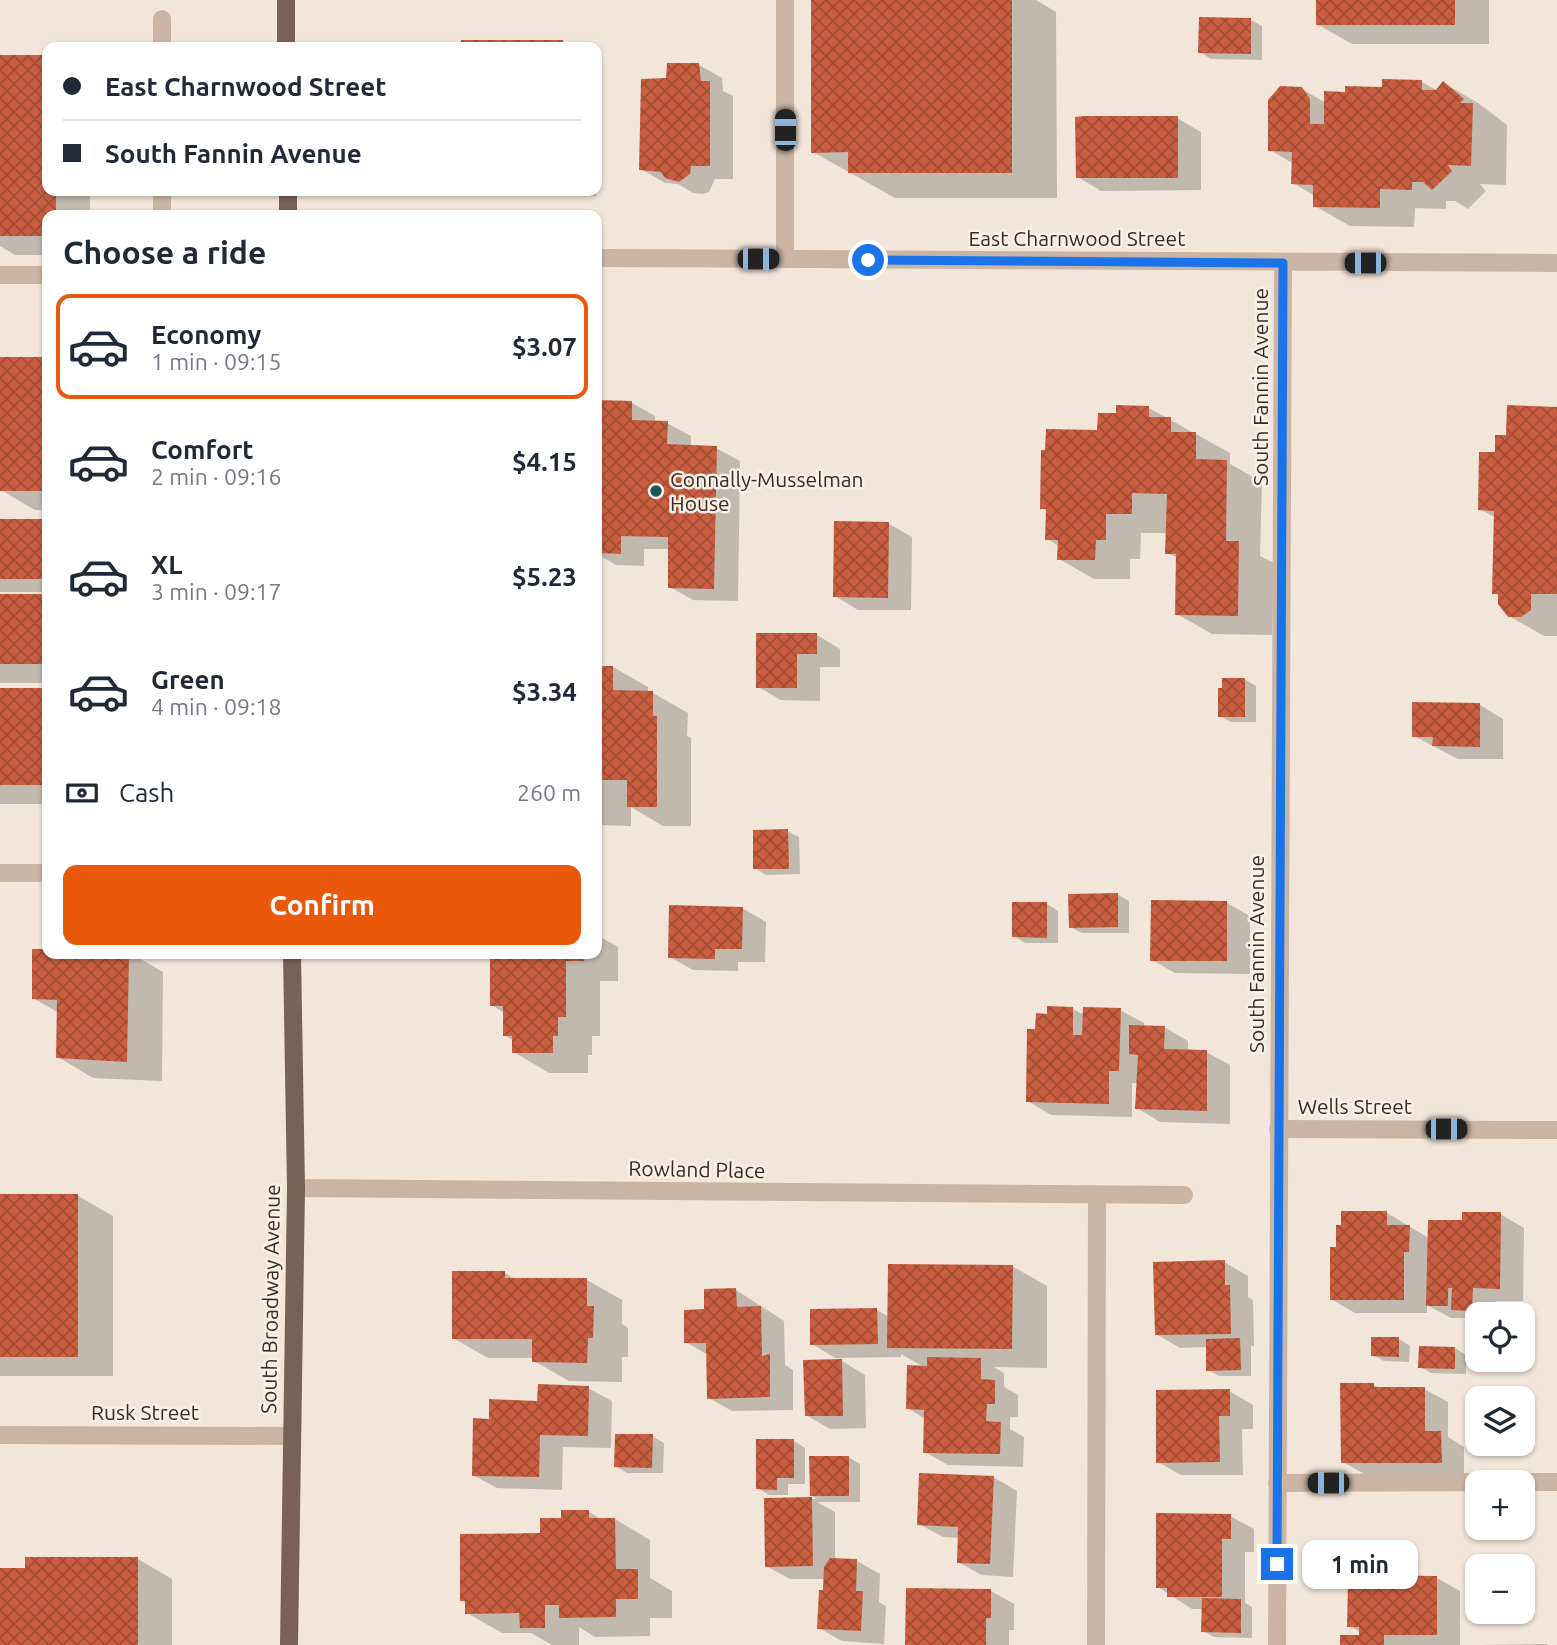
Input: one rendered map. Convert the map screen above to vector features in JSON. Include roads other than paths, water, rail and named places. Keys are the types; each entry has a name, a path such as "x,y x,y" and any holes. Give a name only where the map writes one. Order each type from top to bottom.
{"main road":[{"path":"286,0 286,42"},
{"name":"South Broadway Avenue","path":"289,1645 296,1188 292,959"}],"street":[{"path":"785,0 785,259"},
{"path":"162,19 162,42"},
{"name":"East Charnwood Street","path":"602,258 1557,263"},
{"name":"South Fannin Avenue","path":"1277,1645 1283,263"},
{"path":"0,275 42,275"},
{"path":"0,873 42,873"},
{"name":"Wells Street","path":"1278,1129 1557,1129"},
{"name":"Rowland Place","path":"296,1188 1184,1195"},
{"path":"1096,1645 1097,1196"},
{"name":"Rusk Street","path":"0,1435 291,1436"},
{"path":"1277,1483 1557,1482"}],"place":[{"name":"Connally-Musselman House","path":"656,491"}]}
